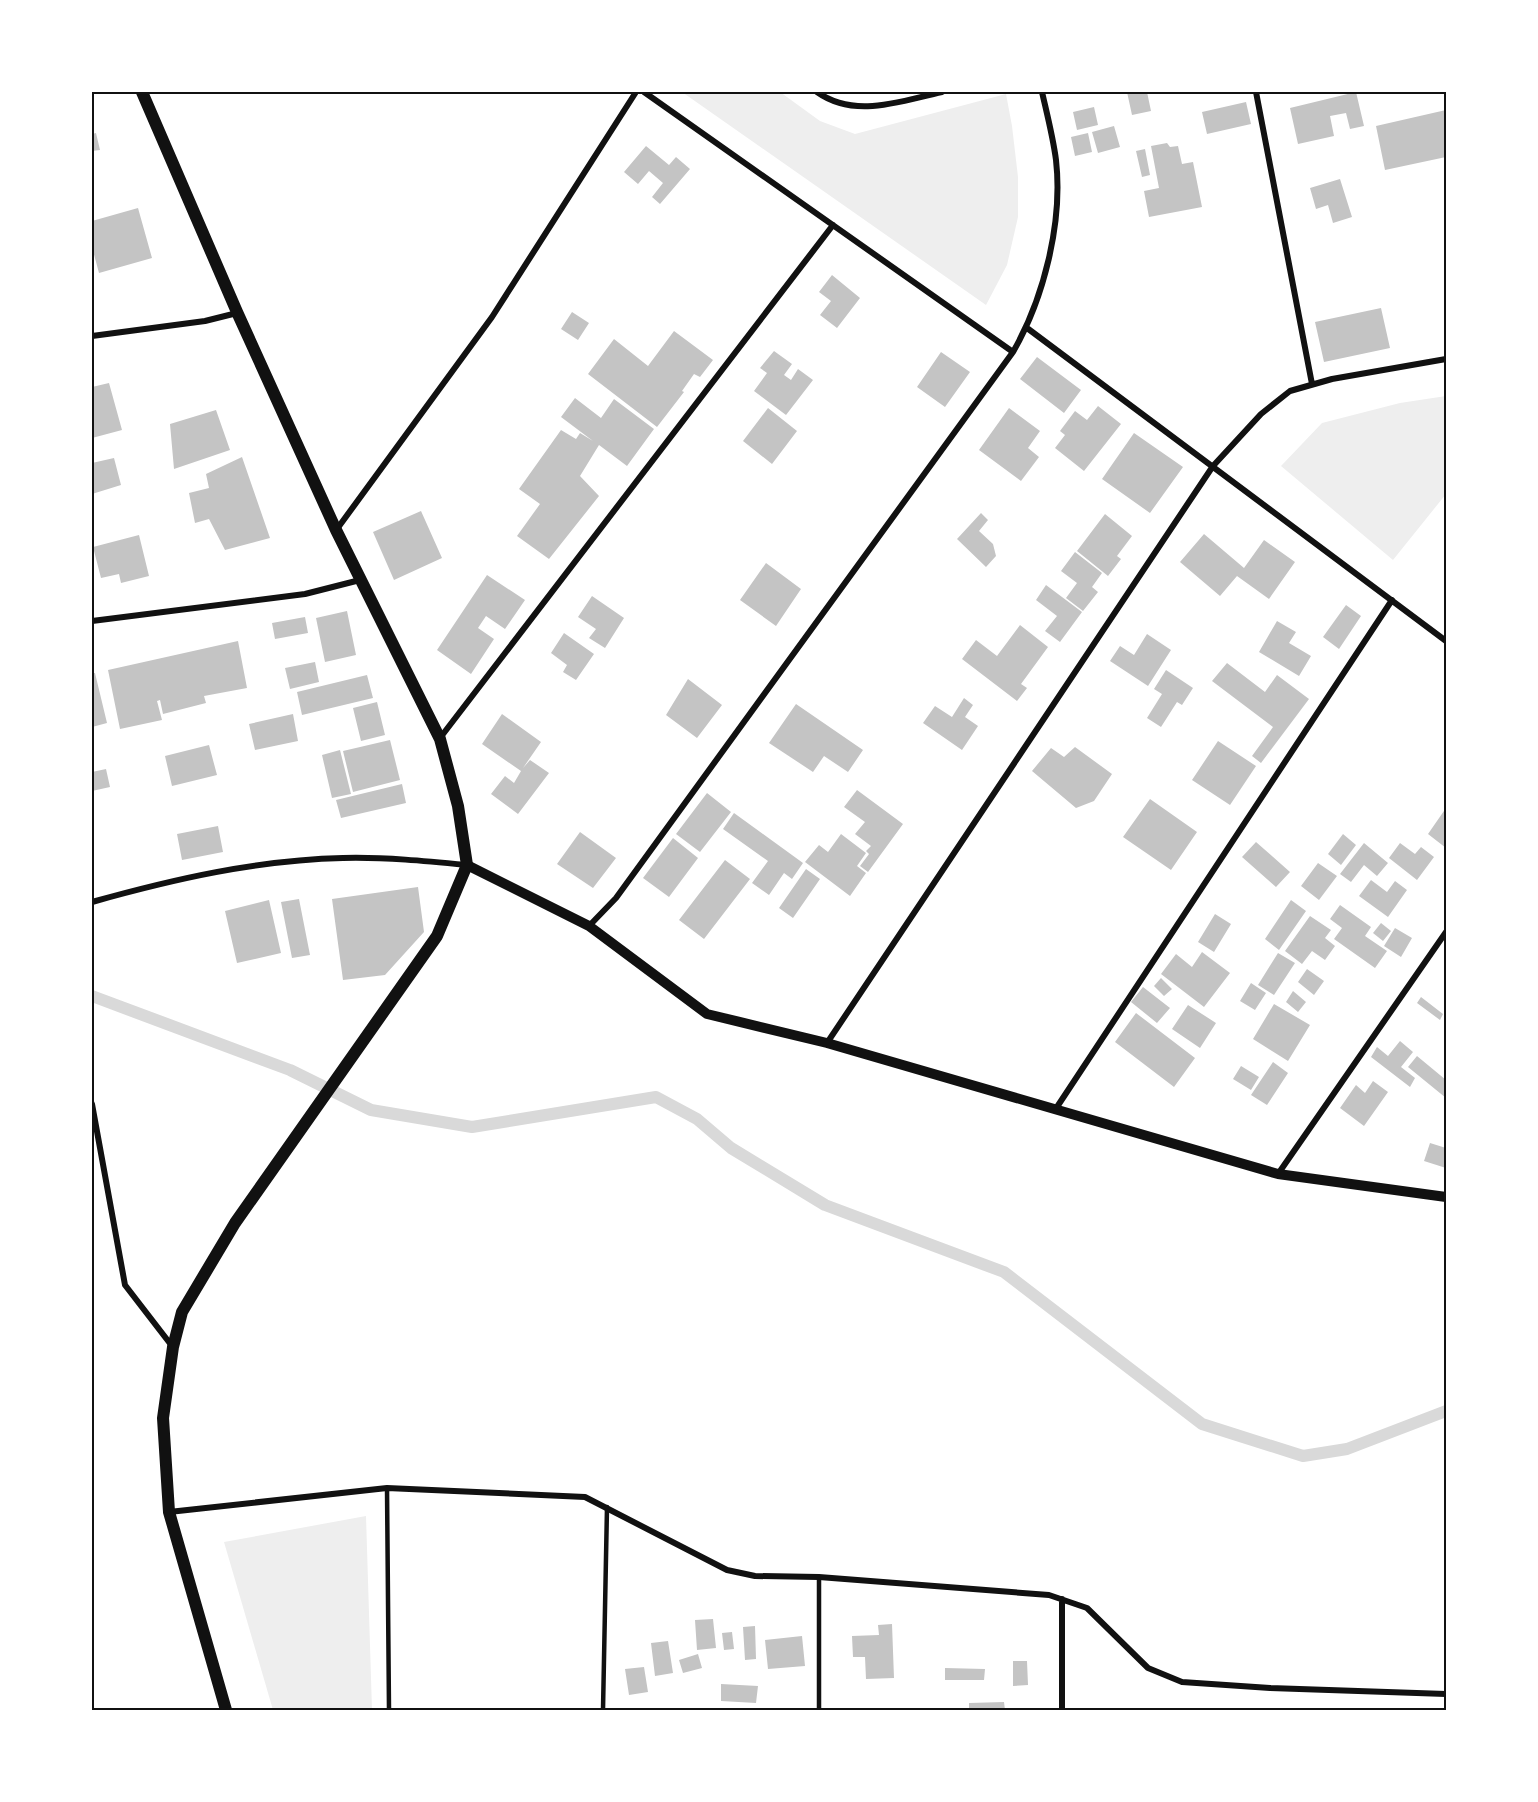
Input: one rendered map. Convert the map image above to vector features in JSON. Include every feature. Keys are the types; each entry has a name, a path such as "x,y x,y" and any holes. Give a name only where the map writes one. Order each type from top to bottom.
{"main road":[{"path":"142,92 237,312 336,530 440,739 458,806 467,865 437,936 235,1223 182,1312 173,1347 163,1418 169,1512 226,1710"}],"street":[{"path":"336,530 492,317 636,92"},
{"path":"645,92 1013,352"},
{"path":"816,92 830,101 873,108 942,92"},
{"path":"589,926 616,898 1013,352 1027,328 1048,260 1056,221 1056,160 1042,92"},
{"path":"1256,92 1312,384"},
{"path":"440,739 833,225"},
{"path":"92,336 205,321 237,312"},
{"path":"1027,328 1446,641"},
{"path":"827,1044 1213,466 1261,414 1290,391 1312,384 1446,359"},
{"path":"92,621 305,594 360,580"},
{"path":"1054,1110 1392,600"},
{"path":"92,902 219,870 271,863 343,858 467,865 589,926 707,1014 827,1044 1278,1174 1446,1197"},
{"path":"1278,1174 1446,932"},
{"path":"92,1104 125,1285 173,1347"},
{"path":"169,1512 387,1488 585,1497 727,1570 755,1576 819,1577 1049,1595 1062,1599 1087,1608 1148,1668 1182,1682 1270,1688 1446,1694"},
{"path":"1062,1599 1062,1710"}],"lane":[{"path":"387,1488 389,1710"},
{"path":"603,1710 607,1507"},
{"path":"819,1577 819,1710"}],"shaded area":[{"path":"682,92 780,92 820,121 855,134 1006,94 1018,177 1018,217 1007,265 986,305"},
{"path":"1446,396 1446,494 1393,560 1281,466 1322,423 1400,403"},
{"path":"366,1516 372,1710 273,1710 224,1542"}],"building":[{"path":"1127,92 1147,92 1151,111 1132,115"},
{"path":"1356,92 1364,126 1350,129 1346,113 1330,116 1334,136 1298,144 1290,108"},
{"path":"1246,102 1251,124 1207,134 1202,112"},
{"path":"1094,107 1098,125 1077,130 1073,112"},
{"path":"1446,110 1446,157 1385,170 1376,126"},
{"path":"1114,126 1120,147 1098,153 1092,132"},
{"path":"96,133 100,150 92,151 92,134"},
{"path":"1088,133 1092,152 1075,156 1071,137"},
{"path":"1167,143 1170,147 1178,146 1182,164 1193,162 1202,207 1149,217 1144,191 1159,188 1151,146"},
{"path":"646,146 669,165 676,157 690,169 660,204 652,197 663,183 649,171 638,184 624,172"},
{"path":"1145,149 1150,175 1142,177 1136,151"},
{"path":"1340,179 1352,217 1333,223 1328,205 1316,209 1310,188"},
{"path":"138,208 152,258 99,273 92,247 92,221"},
{"path":"832,275 860,298 837,328 820,315 831,301 819,292"},
{"path":"1381,308 1390,348 1324,362 1315,322"},
{"path":"572,312 589,323 578,340 561,329"},
{"path":"674,331 713,360 700,377 694,374 682,391 684,392 657,427 588,374 614,339 648,366"},
{"path":"774,351 792,364 784,375 791,380 798,369 813,380 786,415 754,391 767,373 760,368"},
{"path":"941,352 970,372 945,407 917,387"},
{"path":"1037,357 1081,390 1064,413 1020,379"},
{"path":"109,383 122,430 92,438 92,387"},
{"path":"575,398 601,418 614,399 654,429 627,466 599,445 580,476 599,496 549,559 517,536 540,504 519,489 561,430 576,439 580,433 593,441 561,417"},
{"path":"1098,406 1121,424 1084,471 1055,448 1065,435 1060,431 1075,411 1087,420"},
{"path":"768,408 797,431 772,464 743,441"},
{"path":"1009,408 1040,431 1028,448 1039,457 1021,481 979,450"},
{"path":"216,410 230,450 174,469 170,424"},
{"path":"1134,433 1183,467 1150,513 1102,479"},
{"path":"242,457 270,538 225,550 209,519 195,523 189,493 209,488 206,474"},
{"path":"114,458 121,485 92,494 92,463"},
{"path":"421,511 442,558 394,580 373,532"},
{"path":"981,513 988,520 979,531 993,544 996,556 986,567 957,539"},
{"path":"1105,514 1132,536 1117,556 1121,559 1108,576 1077,551"},
{"path":"1204,534 1244,568 1264,540 1295,562 1269,599 1237,576 1220,596 1180,562"},
{"path":"139,535 149,576 121,583 119,574 101,578 93,547"},
{"path":"1075,552 1102,573 1092,587 1098,592 1083,611 1066,598 1077,583 1061,571"},
{"path":"766,563 801,589 776,626 740,600"},
{"path":"487,575 525,600 505,629 486,616 478,628 494,639 471,674 437,650"},
{"path":"1046,585 1082,612 1060,642 1045,631 1057,616 1036,600"},
{"path":"592,596 624,618 605,648 589,638 596,629 578,617"},
{"path":"1346,605 1361,616 1339,649 1323,637"},
{"path":"347,611 356,655 325,662 316,618"},
{"path":"305,617 308,633 275,639 272,623"},
{"path":"1277,621 1296,632 1289,643 1311,656 1299,676 1259,652"},
{"path":"1020,625 1048,647 1021,684 1027,688 1017,701 962,659 976,640 997,656"},
{"path":"564,633 594,654 576,680 563,672 567,665 551,653"},
{"path":"1147,634 1171,650 1148,686 1110,661 1120,646 1134,655"},
{"path":"238,641 247,688 204,696 206,703 163,714 160,700 157,701 162,720 120,729 108,670"},
{"path":"315,662 319,682 290,689 285,668"},
{"path":"1227,663 1265,692 1277,675 1309,699 1261,763 1252,756 1273,727 1212,681"},
{"path":"1166,670 1193,688 1182,705 1177,702 1161,727 1147,718 1162,694 1154,689"},
{"path":"92,673 95,673 107,723 92,727"},
{"path":"367,675 373,698 302,715 297,692"},
{"path":"688,679 722,705 697,738 666,715"},
{"path":"964,698 973,705 965,717 978,726 962,750 923,723 935,706 952,717"},
{"path":"377,702 385,735 361,741 353,708"},
{"path":"796,704 863,750 848,772 824,756 813,772 769,743"},
{"path":"293,714 298,741 255,750 249,724"},
{"path":"502,714 541,742 523,768 530,760 549,773 518,814 491,794 505,776 514,783 521,771 482,744"},
{"path":"390,740 400,780 353,792 343,751"},
{"path":"1218,741 1256,766 1230,805 1192,780"},
{"path":"209,745 217,775 172,786 165,756"},
{"path":"1075,747 1112,774 1094,801 1076,808 1032,771 1051,748 1064,757"},
{"path":"340,750 351,794 332,798 322,755"},
{"path":"106,769 110,787 92,791 92,772"},
{"path":"402,784 406,803 341,818 336,800"},
{"path":"857,790 903,824 868,872 860,866 869,854 866,851 871,846 855,834 865,822 844,807"},
{"path":"707,793 731,812 700,852 676,834"},
{"path":"1150,799 1197,832 1171,870 1123,837"},
{"path":"1446,808 1446,848 1428,834"},
{"path":"734,813 803,863 792,879 784,873 769,895 752,883 768,861 723,829"},
{"path":"218,826 223,852 182,860 177,834"},
{"path":"580,832 616,858 593,888 557,864"},
{"path":"841,834 866,853 857,866 866,873 850,896 805,862 819,845 828,852"},
{"path":"1343,834 1356,845 1341,865 1328,854"},
{"path":"673,838 698,858 669,897 643,878"},
{"path":"1256,842 1290,872 1276,887 1242,857"},
{"path":"1364,843 1388,863 1377,876 1364,865 1351,882 1340,874"},
{"path":"1400,843 1415,854 1421,847 1434,857 1417,880 1389,858"},
{"path":"725,860 750,879 704,939 679,920"},
{"path":"1318,863 1337,876 1319,900 1301,886"},
{"path":"806,869 820,879 793,918 779,908"},
{"path":"1371,880 1387,892 1395,881 1407,890 1388,917 1359,896"},
{"path":"418,887 424,932 385,975 343,980 332,899"},
{"path":"299,899 310,955 292,958 281,902"},
{"path":"269,900 281,953 237,963 225,911"},
{"path":"1291,900 1306,911 1279,950 1265,939"},
{"path":"1340,905 1371,927 1365,936 1387,951 1375,968 1334,939 1342,928 1330,919"},
{"path":"1215,914 1231,924 1214,952 1198,942"},
{"path":"1310,916 1331,930 1325,938 1335,946 1325,960 1312,951 1302,964 1285,951"},
{"path":"1381,923 1391,931 1383,941 1373,933"},
{"path":"1395,928 1412,938 1401,957 1384,946"},
{"path":"1202,952 1230,973 1204,1007 1161,974 1176,954 1192,967"},
{"path":"1278,953 1295,963 1274,995 1258,985"},
{"path":"1307,969 1324,981 1314,995 1298,982"},
{"path":"1161,978 1172,989 1164,996 1154,986"},
{"path":"1251,983 1266,993 1255,1010 1240,1001"},
{"path":"1143,987 1170,1008 1157,1023 1131,1002"},
{"path":"1293,991 1306,1002 1298,1012 1286,1002"},
{"path":"1421,997 1443,1014 1440,1020 1417,1003"},
{"path":"1274,1004 1310,1025 1288,1061 1253,1039"},
{"path":"1188,1005 1216,1023 1200,1048 1172,1029"},
{"path":"1136,1013 1195,1058 1174,1087 1115,1042"},
{"path":"1400,1041 1413,1052 1401,1067 1415,1078 1410,1087 1371,1057 1377,1047 1388,1056"},
{"path":"1417,1056 1446,1080 1446,1098 1408,1067"},
{"path":"1273,1062 1288,1073 1267,1105 1251,1095"},
{"path":"1241,1066 1259,1077 1251,1090 1233,1079"},
{"path":"1373,1081 1388,1092 1364,1126 1340,1108 1356,1085 1365,1093"},
{"path":"1430,1143 1446,1148 1446,1168 1424,1161"},
{"path":"713,1619 716,1648 697,1650 695,1620"},
{"path":"892,1624 894,1678 866,1679 865,1657 853,1657 852,1636 879,1635 878,1625"},
{"path":"755,1626 756,1659 745,1660 743,1627"},
{"path":"732,1632 734,1649 724,1650 722,1633"},
{"path":"802,1636 805,1666 768,1669 765,1640"},
{"path":"668,1641 673,1673 655,1676 651,1643"},
{"path":"698,1654 702,1668 683,1673 679,1660"},
{"path":"1013,1661 1027,1661 1028,1685 1013,1686"},
{"path":"644,1667 648,1692 629,1695 625,1669"},
{"path":"945,1668 985,1669 984,1680 945,1680"},
{"path":"721,1684 758,1686 756,1703 721,1701"},
{"path":"1004,1702 1005,1710 969,1710 969,1703"}],"waterway":[{"path":"92,996 290,1070 371,1110 472,1127 656,1097 697,1119 731,1148 825,1205 1004,1272 1202,1424 1303,1456 1347,1449 1446,1411"}]}
